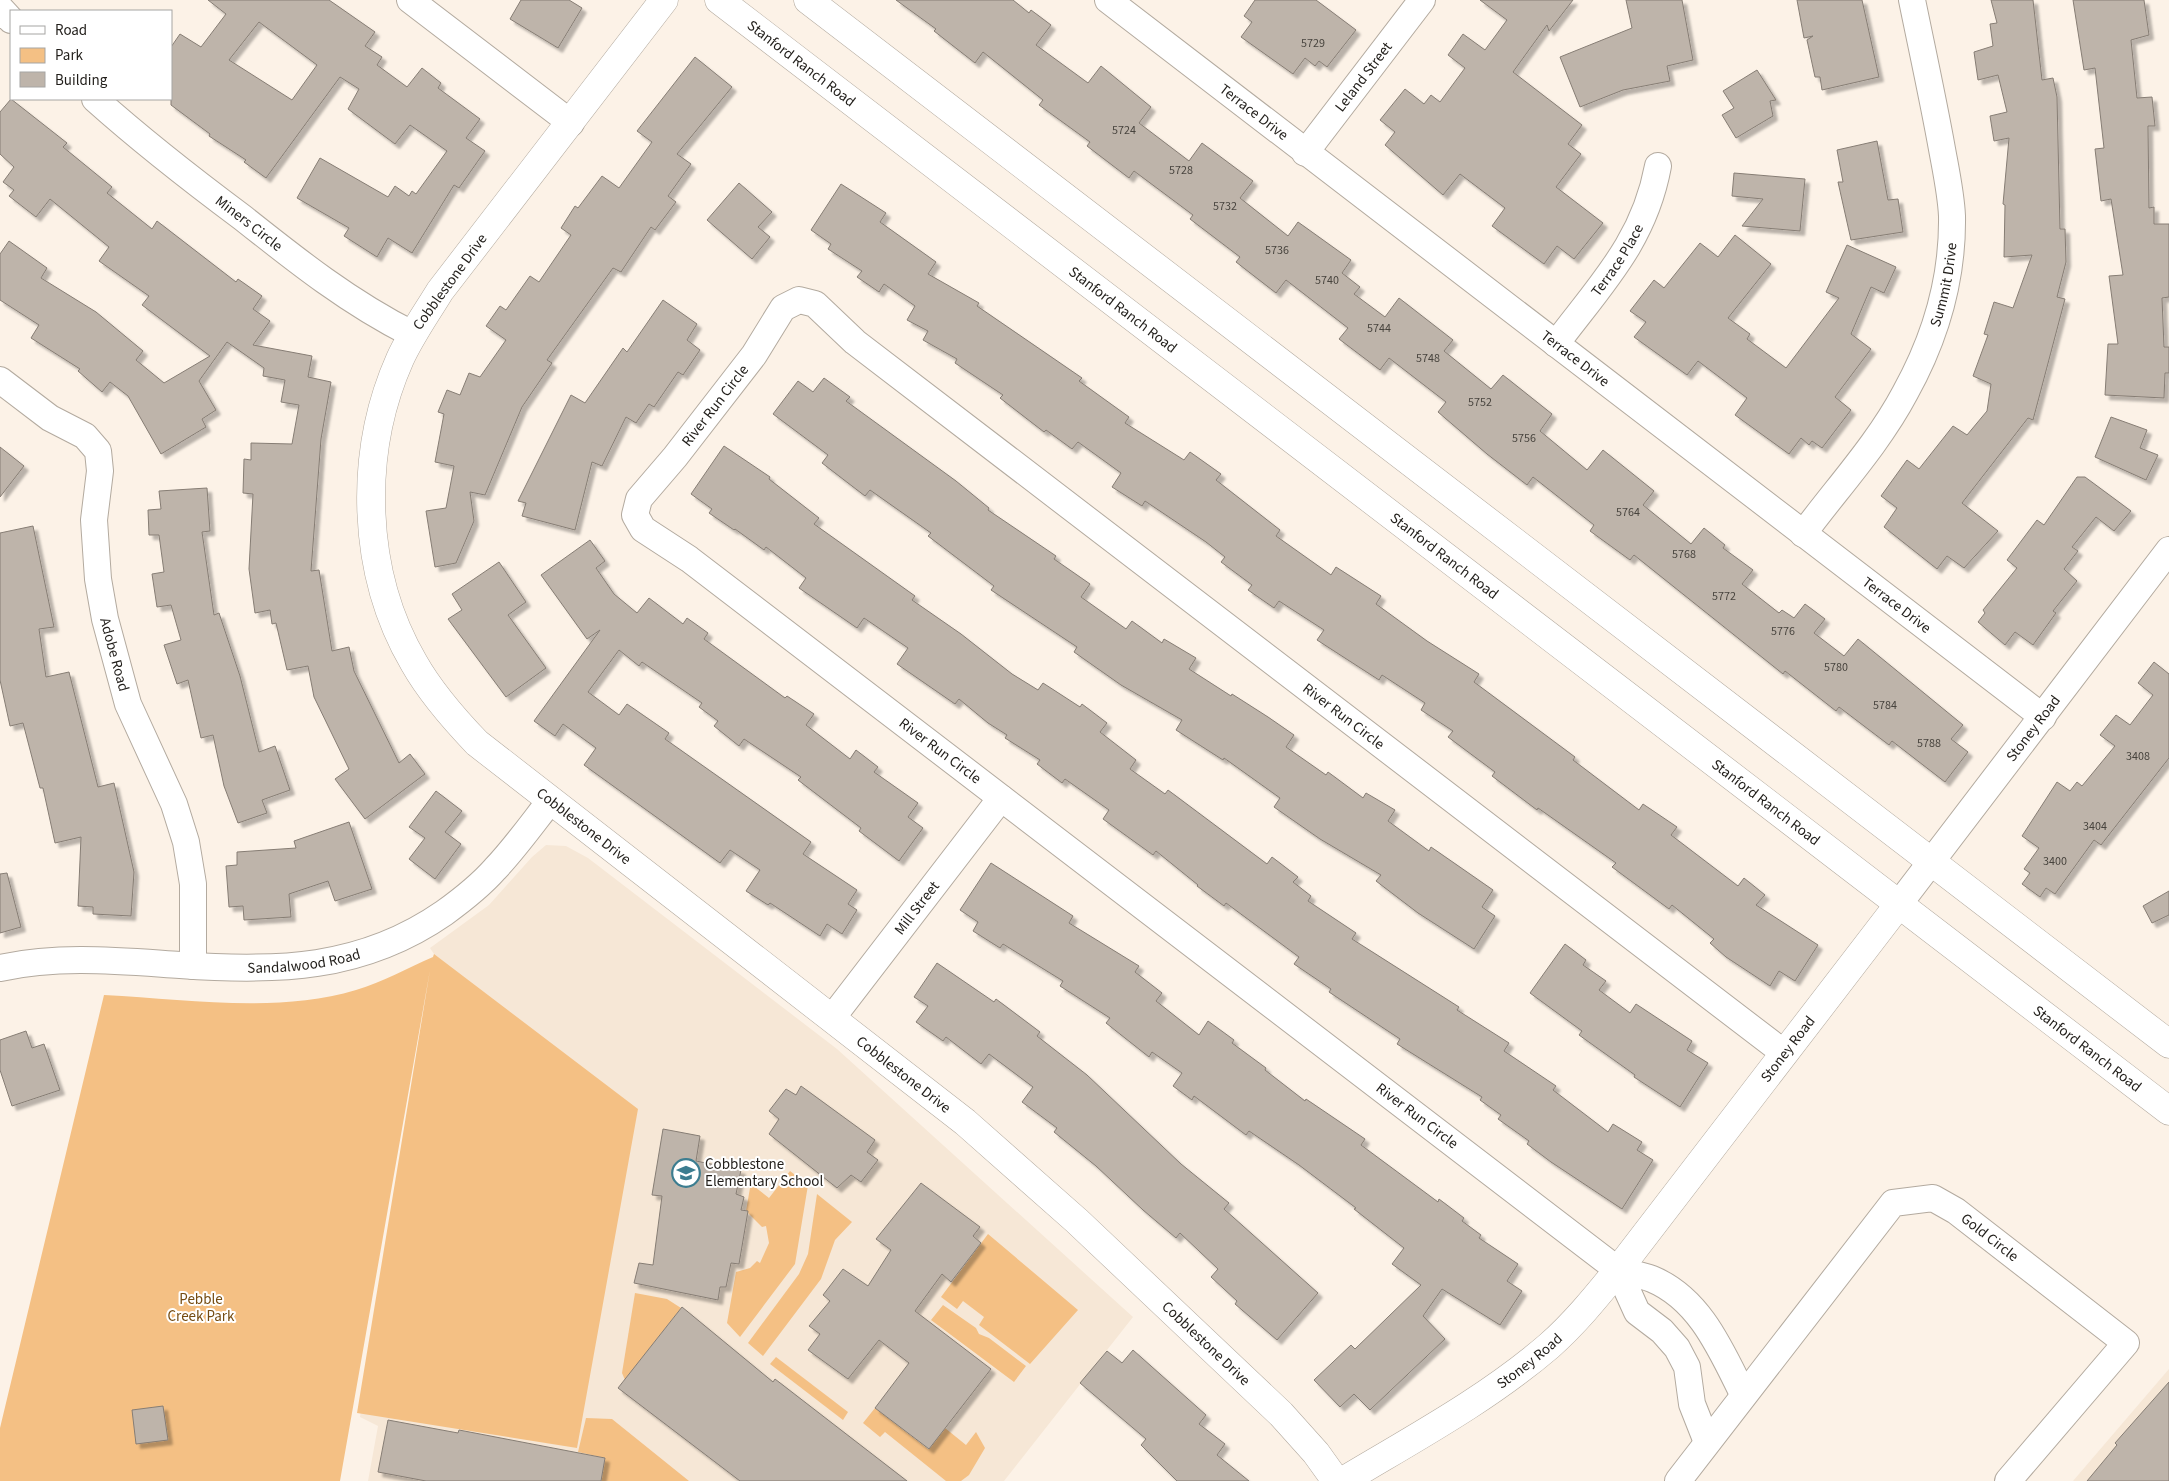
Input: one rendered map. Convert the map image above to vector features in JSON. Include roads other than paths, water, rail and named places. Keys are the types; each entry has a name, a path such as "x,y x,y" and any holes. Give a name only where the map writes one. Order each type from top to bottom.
{"main road":[{"name":"Cobblestone Drive","path":"664,0 440,291 412,334 399,360 384,404 375,446 371,505 373,541 382,582 395,624 413,662 447,710 477,743 965,1122 1077,1221 1281,1414 1316,1453 1336,1481"},
{"name":"Stanford Ranch Road","path":"719,0 2169,1111"},
{"path":"808,0 2169,1044"},
{"name":"Stoney Road","path":"1343,1481 1462,1410 1521,1369 1584,1311 1618,1270 1899,904"}],"street":[{"path":"410,0 571,123"},
{"name":"Terrace Drive","path":"1108,0 1305,153 2043,717"},
{"name":"Leland Street","path":"1305,153 1422,0"},
{"name":"Summit Drive","path":"1803,534 1882,429 1905,394 1923,357 1936,323 1946,285 1951,248 1951,206 1940,136 1912,0"},
{"path":"0,8 10,19"},
{"name":"Miners Circle","path":"96,100 155,151 318,277 350,299 412,334"},
{"name":"Terrace Place","path":"1556,344 1629,247 1653,194 1658,166"},
{"name":"River Run Circle","path":"1618,1270 689,559 643,529 635,515 639,499 675,457 754,355 783,308 799,300 815,304 863,348 1784,1053"},
{"name":"Adobe Road","path":"0,380 50,418 85,436 98,451 100,471 94,520 98,579 105,619 128,704 174,804 186,842 193,884 194,966"},
{"name":"Stoney Road","path":"1899,904 2169,550"},
{"name":"Mill Street","path":"832,1018 1000,798"},
{"name":"Sandalwood Road","path":"0,968 21,963 62,959 247,970 296,968 367,953 399,940 464,899 495,870 550,801"},
{"name":"Gold Circle","path":"1678,1481 1743,1394 1893,1203 1933,1198 1956,1211 2126,1343 2008,1481"},
{"path":"1618,1270 1651,1279 1674,1291 1693,1309 1717,1342 1743,1394"},
{"path":"1618,1270 1637,1312 1662,1331 1677,1348 1687,1367 1692,1404 1707,1442"}],"place":[{"name":"Cobblestone Elementary School","path":"686,1173"}],"park label":[{"name":"Pebble Creek Park","path":"201,1308"}]}
